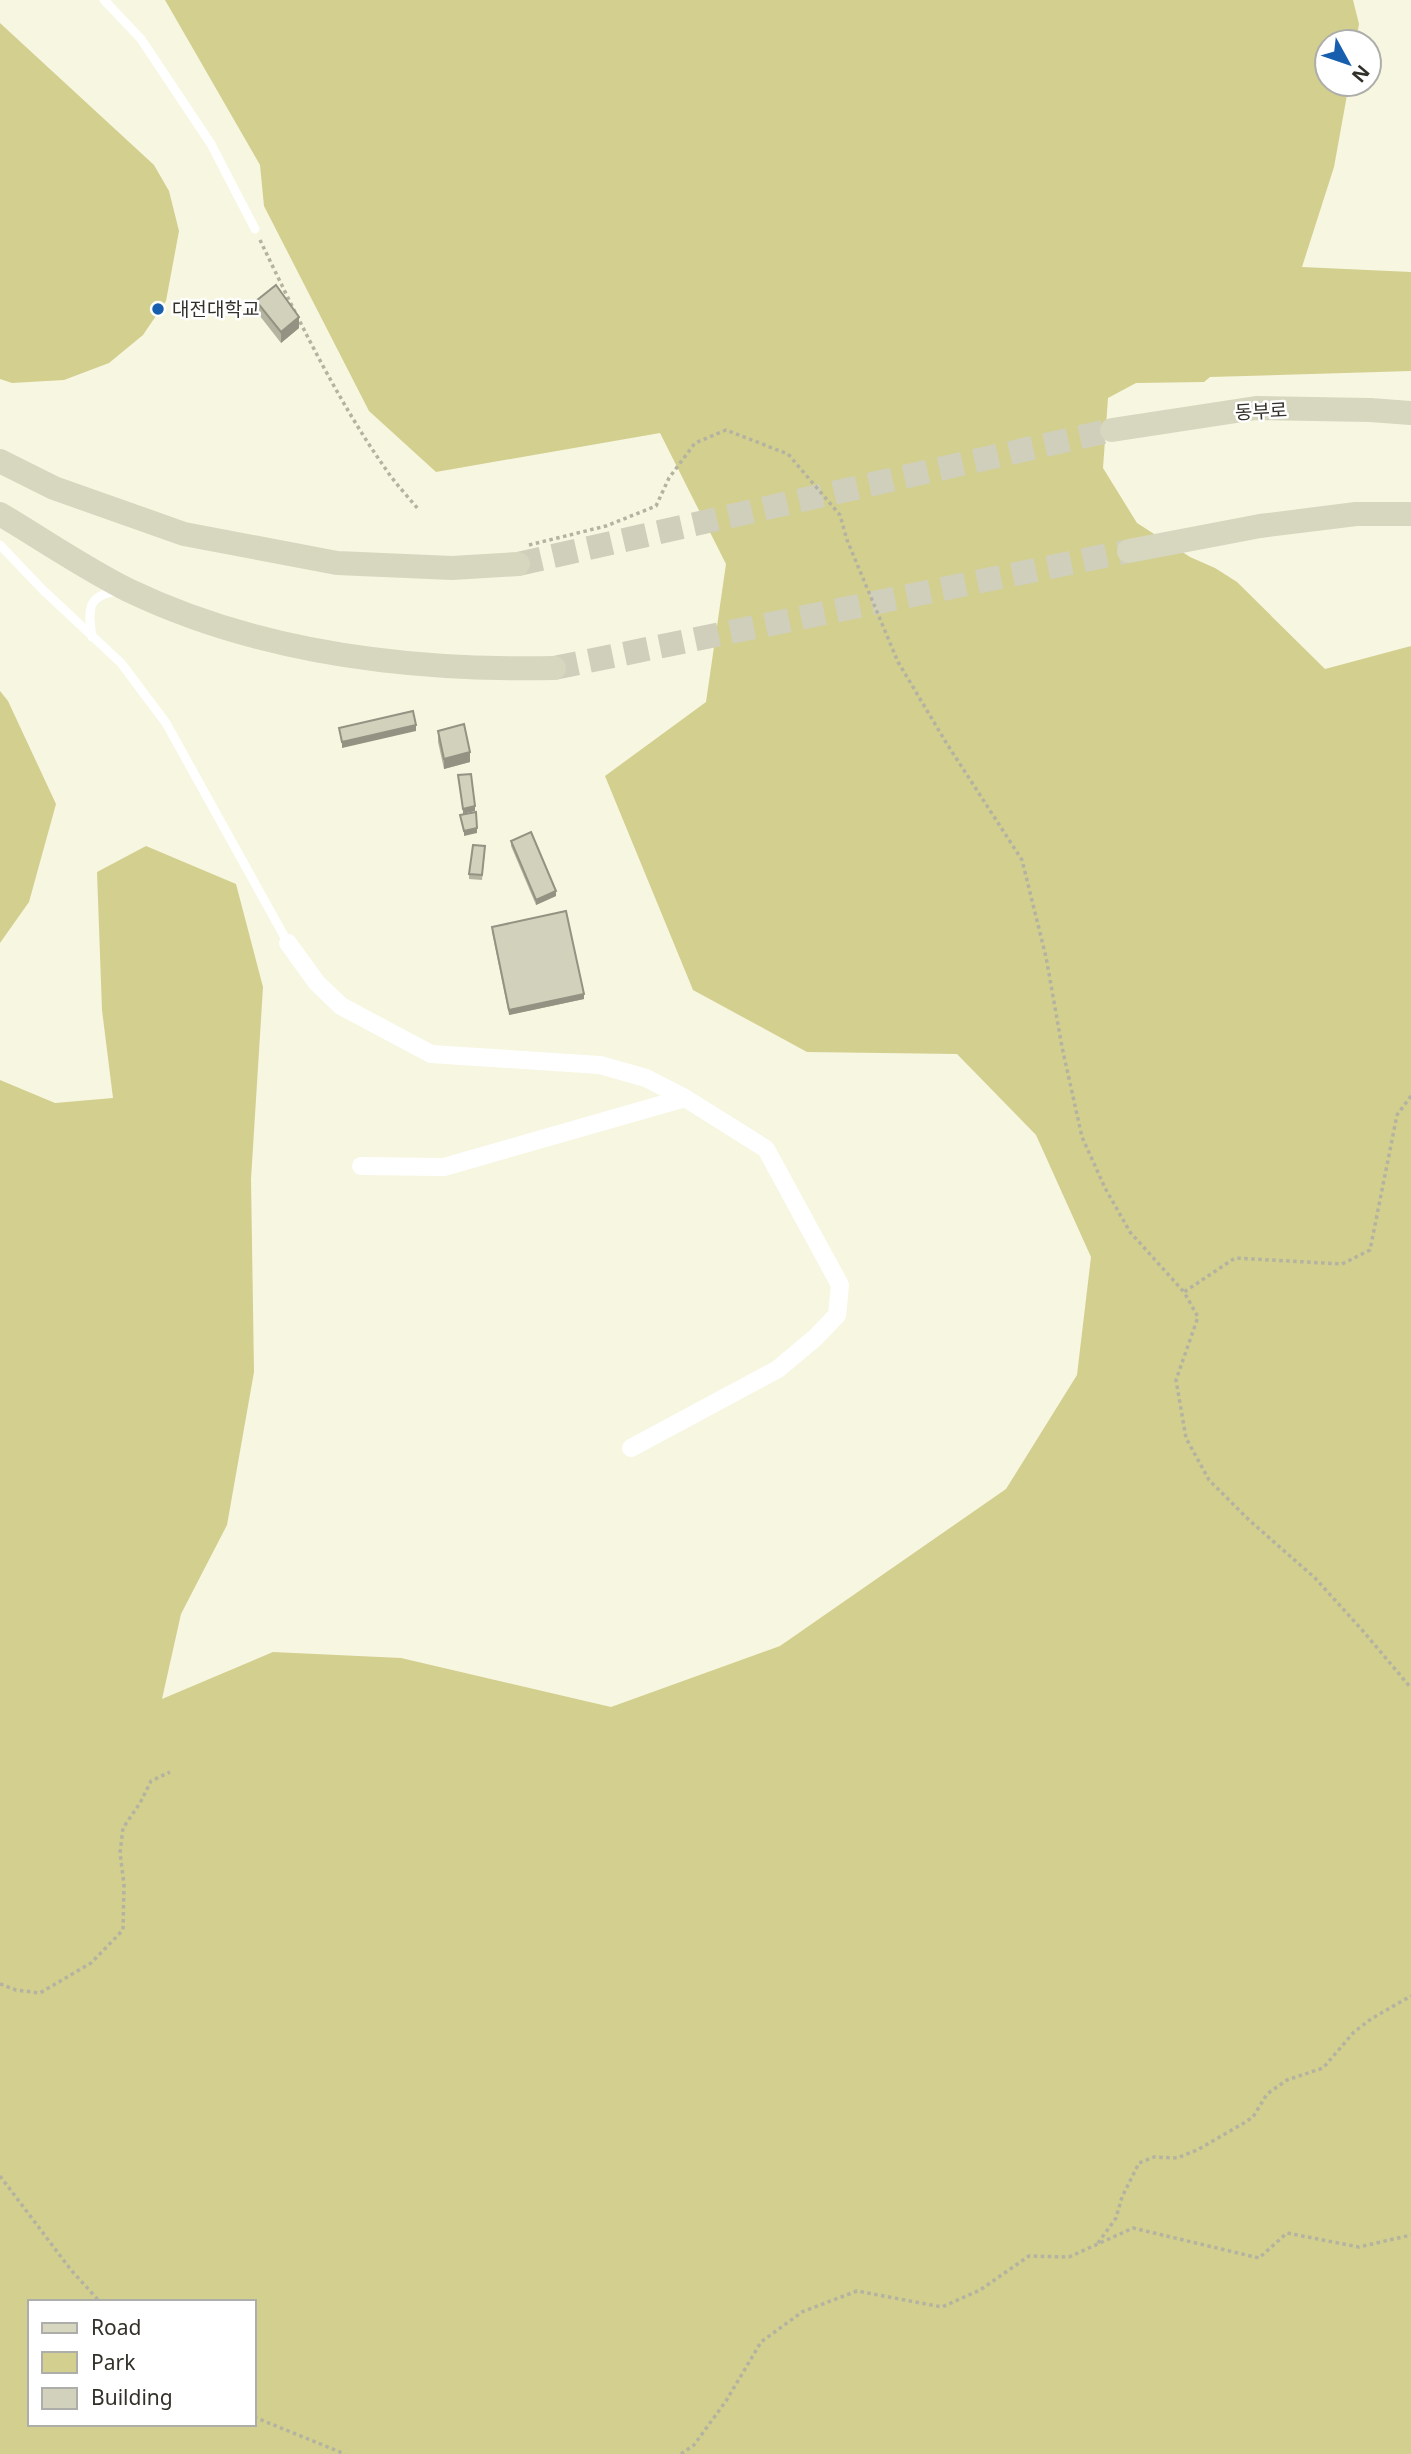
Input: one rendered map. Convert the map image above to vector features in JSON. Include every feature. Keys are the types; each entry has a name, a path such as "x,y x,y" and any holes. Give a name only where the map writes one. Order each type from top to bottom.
{"main road":[{"name":"동부로","path":"1112,430 1256,408 1370,410 1411,414"},
{"path":"0,461 54,488 184,534 337,563 452,568 520,556"},
{"path":"0,514 128,589 200,620 294,646 389,661 483,669 554,668"},
{"path":"1129,551 1259,526 1356,514 1411,514"}],"street":[{"path":"288,943 317,983 341,1006 431,1054 600,1065 646,1078 685,1098 766,1149 840,1285 837,1315 778,1369 631,1448"},
{"path":"361,1166 444,1167 685,1098"}],"lane":[{"path":"104,0 141,39 211,144 255,229"},
{"path":"0,545 121,663 166,723 288,943"},
{"path":"92,637 88,611 93,600 107,592 128,589"}],"path":[{"path":"255,229 290,303 351,413 385,469 419,510"},
{"path":"520,556 656,506 669,478 695,443 726,430 788,454 840,515 847,540 898,662 1022,860 1046,957 1082,1137 1105,1188 1130,1232 1184,1293 1198,1317 1176,1380 1186,1438 1209,1480 1249,1520 1315,1578 1411,1688"},
{"path":"1184,1293 1235,1258 1342,1264 1370,1250 1397,1115 1411,1097"},
{"path":"0,1984 16,1990 40,1993 91,1963 123,1930 124,1884 120,1853 123,1828 151,1781 170,1772"},
{"path":"1097,2245 1116,2218 1122,2197 1139,2163 1154,2157 1177,2158 1197,2150 1254,2117 1267,2094 1287,2080 1323,2068 1354,2032 1411,1996"},
{"path":"0,2176 71,2270 98,2300"},
{"path":"681,2454 694,2445 726,2401 761,2342 802,2312 857,2291 942,2307 980,2290 1029,2256 1069,2257 1133,2228 1259,2258 1287,2233 1359,2247 1411,2235"},
{"path":"256,2418 345,2454"}],"green space":[{"path":"165,0 1353,0 1358,28 1313,28 1313,98 1346,98 1334,167 1302,267 1411,272 1411,371 1210,377 1204,382 1136,383 1108,398 1103,468 1137,523 1190,557 1237,582 1325,669 1411,646 1411,2454 0,2454 0,1080 55,1103 113,1098 102,1010 97,872 146,846 236,884 263,987 251,1179 254,1372 227,1525 181,1614 162,1699 273,1652 401,1658 611,1707 780,1646 1006,1489 1077,1375 1091,1257 1036,1135 957,1054 807,1052 693,990 605,776 706,702 726,564 660,433 436,472 369,411 264,206 260,165"},
{"path":"0,23 154,165 169,191 179,231 166,301 143,335 109,363 64,380 12,383 0,379"},
{"path":"0,691 8,701 56,804 29,902 0,943"}],"building":[{"path":"276,285 299,317 281,332 256,301"},
{"path":"413,711 416,725 342,742 339,728"},
{"path":"464,724 470,752 444,759 438,731"},
{"path":"471,774 475,806 463,809 458,775"},
{"path":"476,812 477,828 464,831 460,815"},
{"path":"531,832 556,891 536,900 511,841"},
{"path":"473,845 485,846 482,875 469,874"},
{"path":"566,911 584,994 509,1010 492,927"}],"tunnel":[{"path":"518,564 1112,430"},
{"path":"554,668 1129,551"}],"place":[{"name":"대전대학교","path":"158,309"}]}
